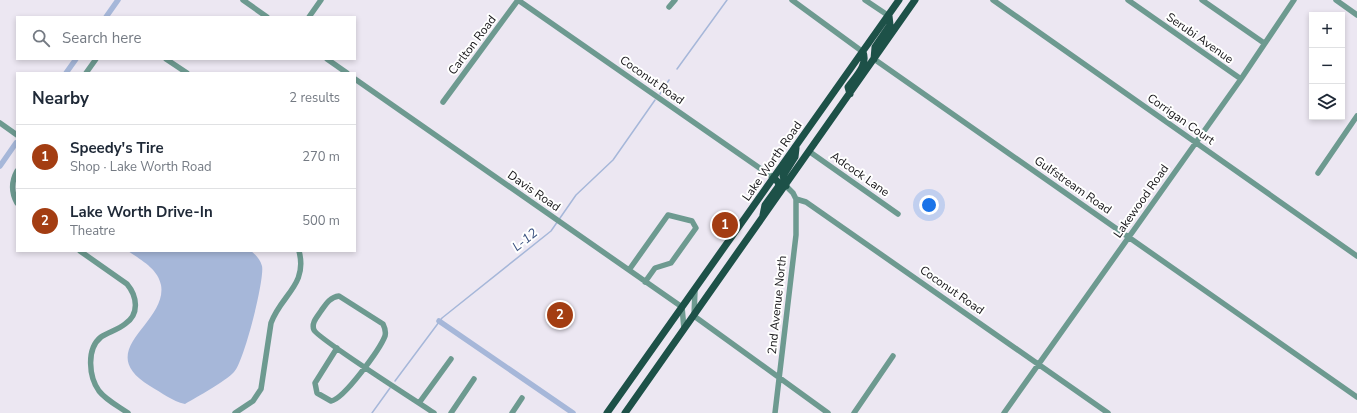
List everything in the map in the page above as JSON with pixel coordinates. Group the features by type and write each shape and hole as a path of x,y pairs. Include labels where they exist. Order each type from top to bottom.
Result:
{"main road":[{"name":"Lake Worth Road","path":"607,413 900,0"},
{"path":"625,413 810,152 915,0"},
{"path":"874,59 875,47 890,25 889,16"},
{"path":"850,94 848,87 864,64 865,58 863,52"},
{"path":"786,186 783,176 795,157 796,146"},
{"path":"761,221 765,206 778,187 778,181 774,178"}],"street":[{"path":"243,0 266,16"},
{"path":"310,16 321,0"},
{"name":"Carlton Road","path":"443,102 518,0"},
{"name":"Coconut Road","path":"518,0 774,178"},
{"path":"669,8 675,0"},
{"path":"792,0 863,52"},
{"path":"866,0 889,16"},
{"name":"Corrigan Court","path":"993,0 1357,256"},
{"name":"Serubi Avenue","path":"1128,0 1241,80"},
{"path":"1202,0 1264,43"},
{"name":"Lakewood Road","path":"1004,413 1241,80 1264,43 1294,0"},
{"path":"1336,0 1357,15"},
{"name":"Gulfstream Road","path":"874,59 1357,397"},
{"path":"87,72 95,60"},
{"path":"168,60 186,72"},
{"path":"328,60 346,72"},
{"name":"Davis Road","path":"356,80 682,307"},
{"path":"1318,173 1357,116"},
{"path":"0,123 16,134"},
{"name":"Adcock Lane","path":"810,152 898,214"},
{"path":"16,174 12,188 13,196 16,201"},
{"name":"Coconut Road","path":"786,186 793,193 796,199 805,202 1108,413"},
{"name":"2nd Avenue North","path":"775,413 796,235 796,199"},
{"path":"629,270 668,215 674,215 692,222 696,228 672,263 655,268 646,282"},
{"path":"81,252 127,284 133,291 135,309 132,318 126,324 101,337 92,350 91,357 95,384 105,398 128,413"},
{"path":"235,413 253,401 261,389 270,323 275,313 298,281 301,271 300,252"},
{"path":"695,290 694,316 828,413"},
{"path":"337,348 314,383 315,390 320,396 331,401 338,398 365,366 384,338 386,331 383,324 343,296 335,296 329,300 314,322 316,333 337,348 365,366 434,413"},
{"path":"682,307 684,329"},
{"path":"854,413 893,356"},
{"path":"419,403 451,358"},
{"path":"451,413 474,380"},
{"path":"512,413 522,398"}],"water":[{"path":"130,252 252,252 258,257 262,266 260,286 253,320 238,365 234,372 225,380 185,404 171,399 150,386 134,373 128,361 129,349 154,312 160,299 161,285 159,279 153,270"}],"waterway":[{"path":"107,16 118,0"},
{"name":"L-12","path":"677,69 727,0"},
{"path":"67,72 75,60"},
{"name":"L-12","path":"660,94 669,80"},
{"name":"L-12","path":"395,381 442,318 551,231 576,195 613,160 655,100"},
{"path":"0,166 16,143"},
{"path":"439,321 573,413"},
{"name":"L-12","path":"372,413 390,388"}],"place":[{"name":"Speedy's Tire","path":"725,225"},
{"name":"Lake Worth Drive-In","path":"560,315"}]}
